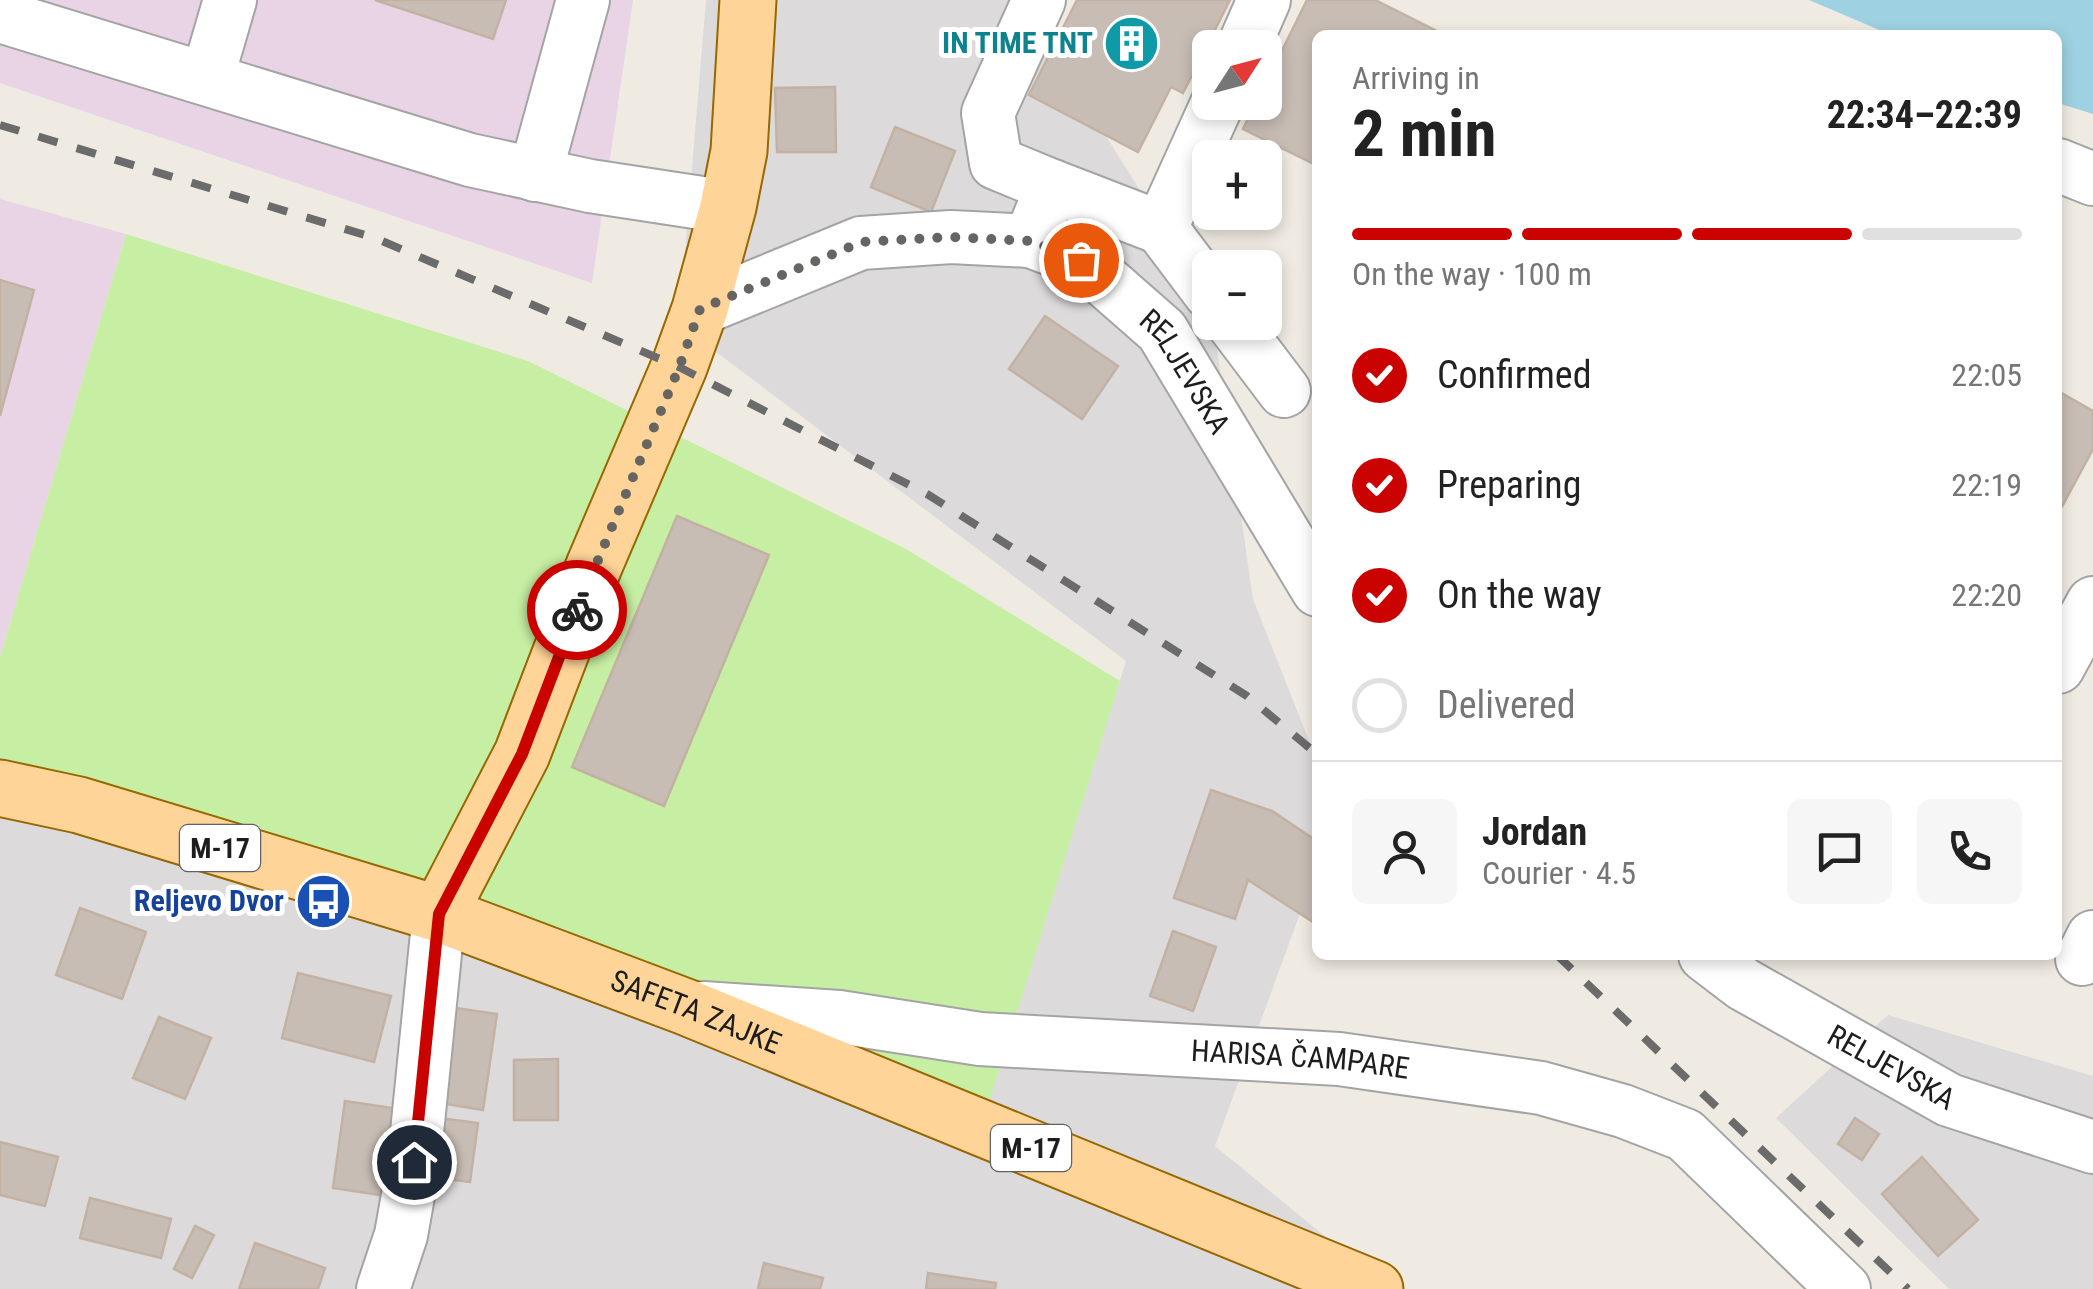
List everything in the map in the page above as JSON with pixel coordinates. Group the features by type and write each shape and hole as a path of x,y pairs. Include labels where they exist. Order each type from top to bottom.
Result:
{"main road":[{"path":"439,914 522,754 700,309 739,151 748,0"},
{"name":"SAFETA ZAJKE","path":"0,788 79,805 439,914 686,1007 1375,1289"}],"street":[{"path":"207,80 230,0"},
{"path":"535,175 583,0"},
{"path":"1039,0 988,113 996,163 1161,228 1192,269"},
{"path":"1251,30 1264,0"},
{"path":"0,16 470,160 535,175 728,207"},
{"path":"1161,228 1210,120"},
{"path":"2062,167 2093,179"},
{"path":"1030,241 1052,186"},
{"name":"RELJEVSKA","path":"700,309 862,242 951,237 1030,241 1081,260 1162,331 1312,580"},
{"path":"1246,340 1284,391"},
{"path":"2062,659 2093,603"},
{"path":"383,1289 401,1234 414,1162 439,914"},
{"name":"RELJEVSKA","path":"1712,960 1744,984 1949,1100 2093,1147"},
{"name":"HARISA ČAMPARE","path":"686,1007 839,1017 980,1039 1339,1059 1540,1088 1623,1111 1684,1135 1844,1289"}],"shaded area":[{"path":"0,0 633,0 592,283 0,83"},
{"path":"706,0 1020,0 1192,272 1192,340 1216,340 1253,599 1312,748 1312,881 1215,1146 1389,1289 0,1289 0,804 439,914 981,1127 1126,661 679,324"},
{"path":"0,199 126,234 0,657"},
{"path":"1888,1015 2093,1076 2093,1289 1949,1289 1776,1118"}],"green space":[{"path":"126,234 528,361 906,549 1120,681 981,1128 0,790 0,657"}],"water":[{"path":"1809,0 2093,0 2093,114 2062,104 2062,30 1879,30"}],"building":[{"path":"375,0 506,0 493,39"},
{"name":"IN TIME TNT","path":"1077,0 1230,0 1215,30 1192,30 1192,75 1183,93 1171,87 1138,152 1029,95"},
{"path":"1307,0 1375,0 1435,30 1312,30 1312,163 1282,148 1282,140 1265,140 1243,129 1247,120 1282,120 1282,51"},
{"path":"835,87 836,152 777,152 775,88"},
{"path":"895,127 955,151 931,212 871,187"},
{"path":"0,280 34,290 0,416"},
{"path":"1045,316 1118,366 1082,419 1009,369"},
{"path":"2062,393 2093,411 2093,449 2062,507"},
{"path":"677,516 769,555 664,806 572,767"},
{"path":"1211,790 1272,811 1312,838 1312,921 1248,880 1235,919 1174,898"},
{"path":"80,908 146,932 122,999 56,975"},
{"path":"1173,931 1216,947 1193,1011 1150,996"},
{"path":"298,973 391,996 374,1062 282,1038"},
{"path":"442,1006 497,1014 483,1110 428,1101"},
{"path":"159,1017 211,1038 185,1099 133,1078"},
{"path":"558,1059 558,1120 514,1120 514,1060"},
{"path":"345,1101 399,1109 387,1196 333,1188"},
{"path":"432,1117 478,1123 470,1182 425,1176"},
{"path":"1855,1118 1879,1134 1862,1160 1838,1144"},
{"path":"0,1142 58,1157 45,1206 0,1195"},
{"path":"1922,1157 1978,1220 1938,1256 1882,1194"},
{"path":"90,1198 171,1219 161,1258 80,1238"},
{"path":"195,1226 214,1235 192,1278 174,1269"},
{"path":"255,1243 325,1268 318,1289 239,1289"},
{"path":"764,1263 823,1278 820,1289 758,1289"},
{"path":"928,1273 996,1283 995,1289 926,1289"}],"railway":[{"path":"0,125 375,238 679,367 927,494 1247,696 1312,750"},
{"path":"1562,960 1908,1289"}],"way so far":[{"path":"577,610 700,309 862,242 951,237 1030,241 1081,260"}],"place":[{"name":"IN TIME TNT","path":"1132,43"},
{"name":"Reljevo Dvor","path":"323,901"}],"route":[{"path":"414,1162 439,914 522,754 577,610"}]}
